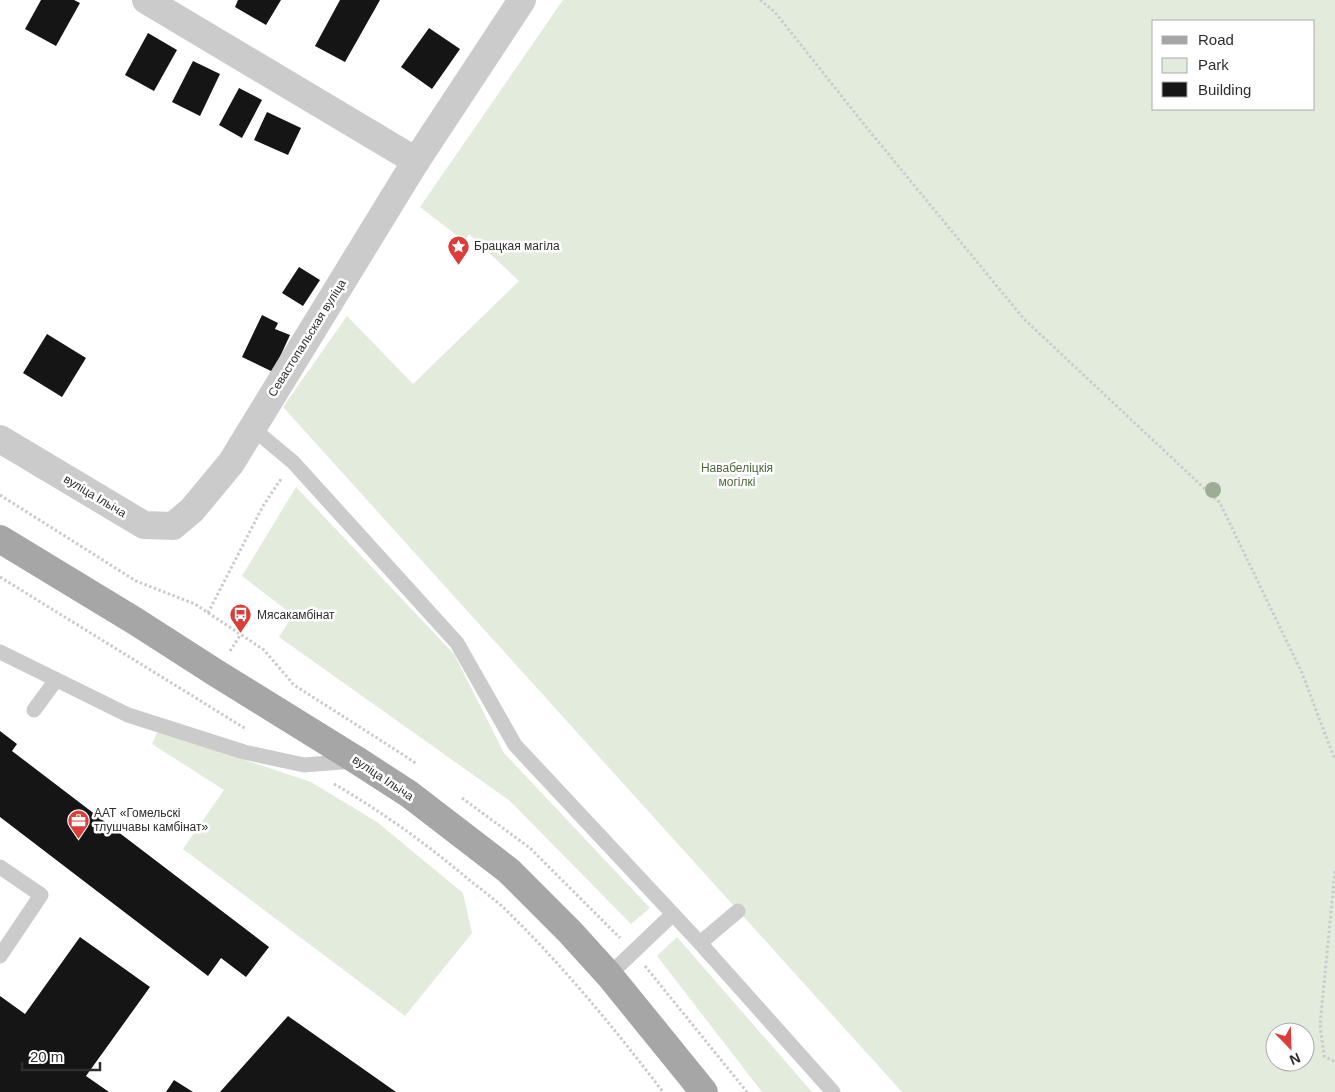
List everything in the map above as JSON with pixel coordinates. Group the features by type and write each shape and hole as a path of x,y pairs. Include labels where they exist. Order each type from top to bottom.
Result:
{"main road":[{"name":"вуліца Ільіча","path":"0,539 358,760 409,794 509,871 570,932 609,975 697,1089"}],"street":[{"path":"146,0 416,161"},
{"name":"Севастопальская вуліца","path":"192,510 231,463 416,161 522,0"},
{"name":"вуліца Ільіча","path":"0,439 144,525 173,526 192,510"}],"lane":[{"path":"252,428 293,462 458,643 516,745 700,943 833,1092"},
{"path":"0,652 128,715 244,752 304,765 358,760"},
{"path":"34,710 56,680"},
{"path":"0,868 41,895 0,956"},
{"path":"700,943 738,910"},
{"path":"609,975 673,914"}],"path":[{"path":"760,0 774,11 867,128 1024,319 1220,503 1302,673 1335,760"},
{"path":"208,612 263,506 293,462"},
{"path":"0,495 136,581 195,604 264,650"},
{"path":"0,577 246,730"},
{"path":"304,765 377,810 437,853 506,911 570,977 663,1092"},
{"path":"1335,870 1320,1025 1324,1056 1335,1062"}],"green space":[{"name":"Навабеліцкія могілкі","path":"563,0 1335,0 1335,1092 902,1092 283,407 347,316 413,384 519,281 469,234 464,241 420,207"},
{"path":"296,487 454,654 504,753 650,908 631,924 510,801 279,637 293,615 242,576"},
{"path":"158,731 311,782 377,822 463,893 472,933 405,1016 183,849 224,790 152,744"},
{"path":"677,937 812,1092 762,1092 657,956"}],"building":[{"path":"41,0 74,0 80,3 56,46 25,29"},
{"path":"238,0 281,0 266,25 235,7"},
{"path":"340,0 380,0 345,62 315,46"},
{"path":"429,28 460,49 432,89 401,67"},
{"path":"148,33 177,50 154,91 125,75"},
{"path":"193,61 220,74 200,116 172,102"},
{"path":"239,88 262,100 242,138 219,125"},
{"path":"267,112 301,128 288,155 254,140"},
{"path":"299,267 320,280 303,306 282,293"},
{"path":"262,315 278,323 275,329 290,335 273,372 242,357"},
{"path":"47,334 86,358 62,397 23,373"},
{"path":"0,731 17,744 12,751 269,947 246,977 221,958 208,976 0,817"},
{"path":"80,937 150,987 86,1076 109,1092 0,1092 0,996 25,1014"},
{"path":"288,1016 396,1092 220,1092"},
{"path":"174,1080 193,1092 166,1092"}],"place":[{"name":"Брацкая магіла","path":"458,265"},
{"name":"Мясакамбінат","path":"241,634"},
{"name":"ААТ «Гомельскі тлушчавы камбінат»","path":"78,839"}]}
